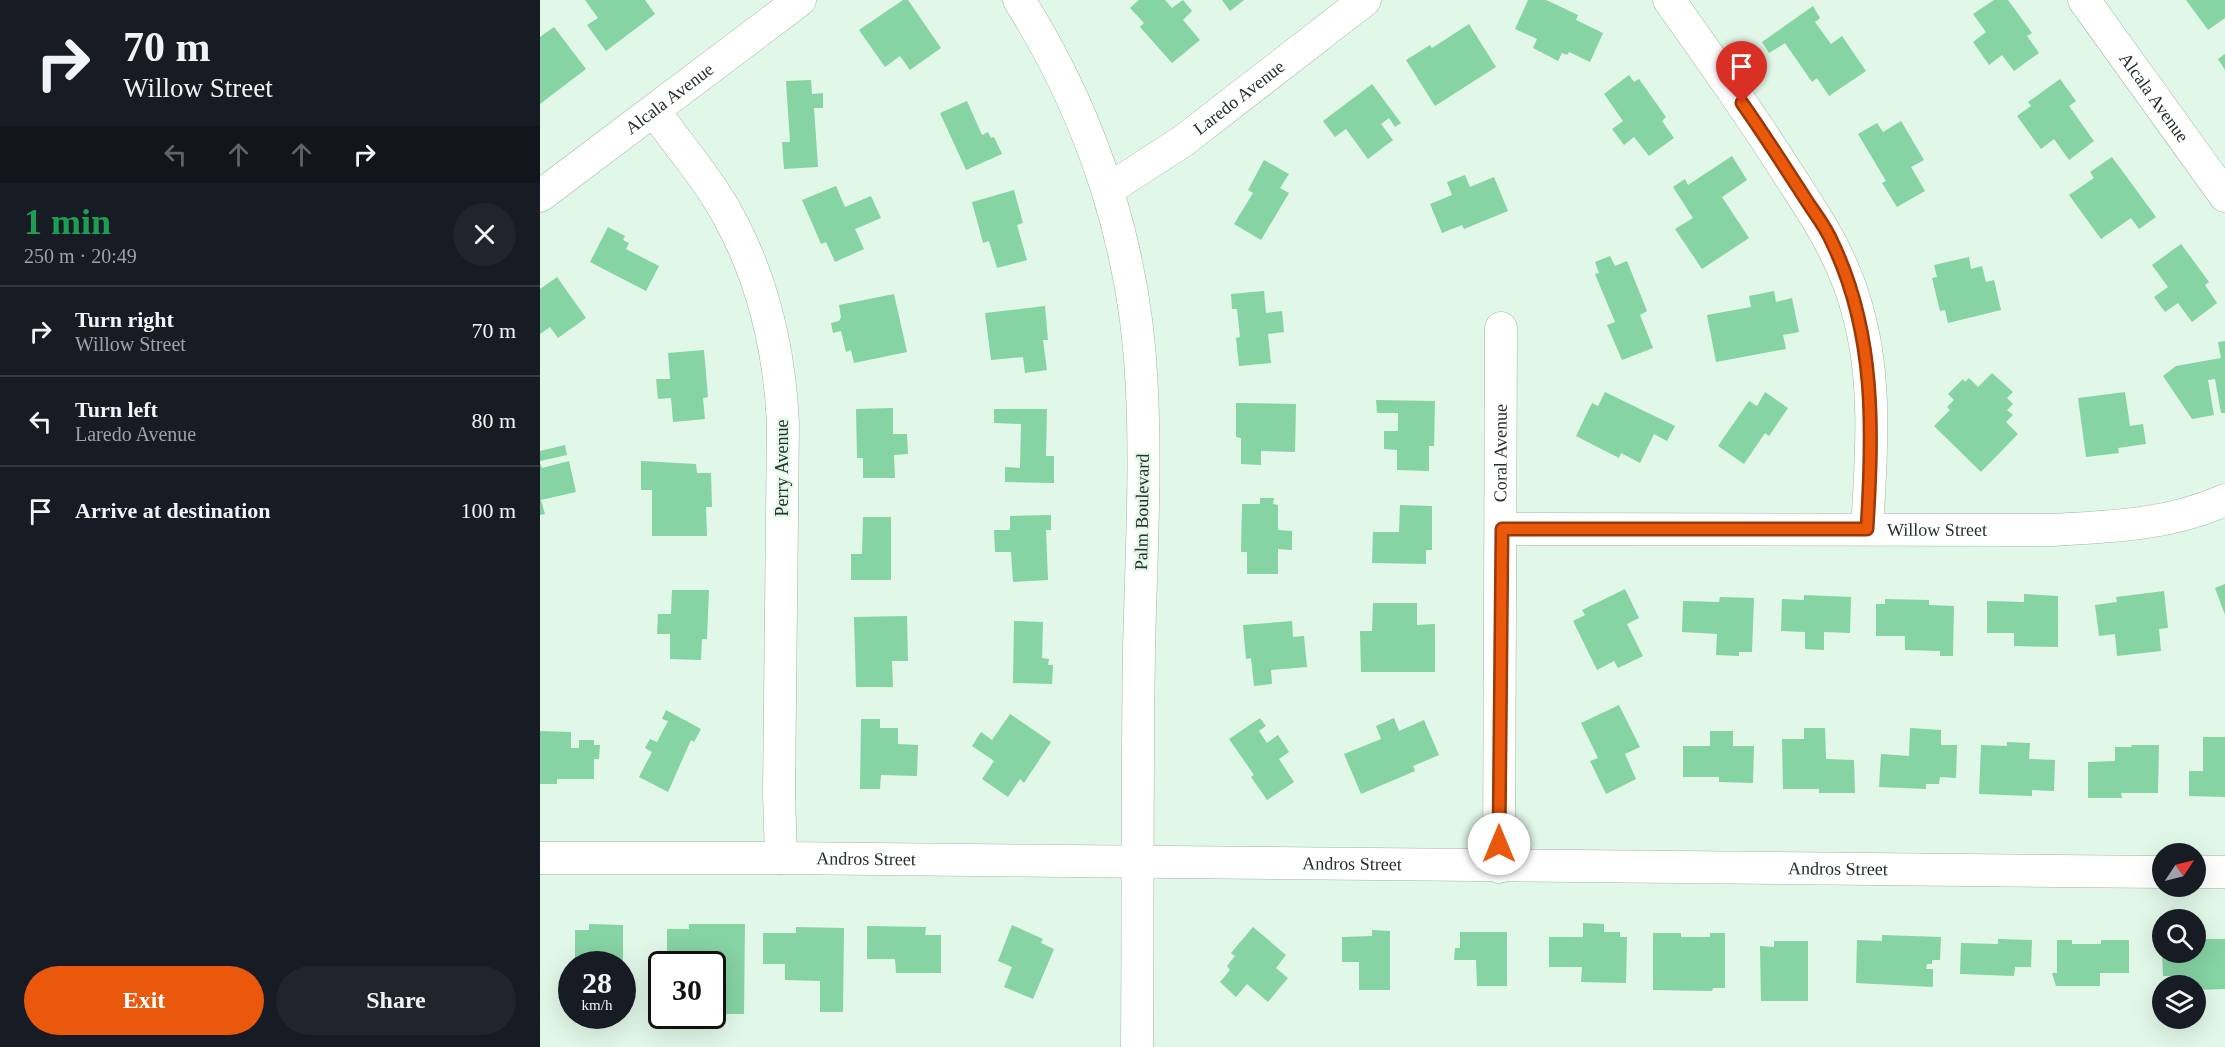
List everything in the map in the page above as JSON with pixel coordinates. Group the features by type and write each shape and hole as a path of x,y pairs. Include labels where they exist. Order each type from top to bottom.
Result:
{"street":[{"name":"Alcala Avenue","path":"540,196 800,0"},
{"name":"Palm Boulevard","path":"1019,0 1077,108 1109,189 1131,281 1142,390 1137,1047"},
{"name":"Laredo Avenue","path":"1109,189 1183,141 1365,0"},
{"path":"1669,0 1754,121 1831,239 1849,281 1861,321 1869,372 1867,529"},
{"name":"Alcala Avenue","path":"2084,0 2225,196"},
{"name":"Perry Avenue","path":"654,111 714,193 755,275 771,324 781,384 783,423 778,794 781,858"},
{"name":"Coral Avenue","path":"1499,867 1501,328"},
{"name":"Willow Street","path":"1502,529 2050,530 2126,526 2174,518 2225,500"},
{"name":"Andros Street","path":"540,858 1137,861 1499,867 2152,872"},
{"path":"2206,872 2225,872"}],"building":[{"path":"585,0 645,0 655,14 606,51 587,25 598,18"},
{"path":"903,0 908,0 941,48 910,70 900,56 885,67 859,30"},
{"path":"1139,0 1165,0 1172,8 1183,0 1192,11 1183,20 1200,40 1172,63 1140,27 1144,23 1130,8"},
{"path":"1222,0 1244,0 1230,11"},
{"path":"1528,0 1546,0 1578,15 1576,20 1603,33 1590,62 1569,52 1567,55 1562,53 1558,61 1533,48 1537,39 1515,29"},
{"path":"1994,0 2008,0 2032,33 2027,36 2039,53 2014,71 2002,55 1989,65 1973,42 1986,32 1973,14"},
{"path":"2186,0 2225,0 2225,18 2208,30"},
{"path":"1813,6 1820,18 1815,22 1831,44 1842,36 1866,71 1829,96 1817,78 1812,82 1785,43 1769,53 1762,42"},
{"path":"1469,24 1496,67 1435,106 1406,60 1430,45 1432,48"},
{"path":"554,27 586,69 540,104 540,37"},
{"path":"2225,54 2225,70 2218,59"},
{"path":"1629,75 1634,82 1639,79 1666,117 1662,121 1674,138 1649,156 1634,137 1624,145 1612,129 1623,121 1604,94"},
{"path":"2060,79 2076,101 2069,106 2094,141 2069,160 2054,139 2041,149 2017,116 2031,106 2028,102"},
{"path":"811,80 812,94 823,93 823,108 814,108 818,167 784,169 782,142 790,142 786,81"},
{"path":"1372,84 1401,123 1395,127 1389,118 1381,124 1393,140 1368,159 1346,129 1335,137 1323,121"},
{"path":"967,101 982,135 988,132 991,138 994,137 1002,154 966,170 940,113"},
{"path":"1901,121 1924,160 1911,167 1925,191 1897,207 1882,183 1886,181 1858,134 1877,123 1883,132"},
{"path":"1732,156 1747,180 1722,197 1749,238 1702,269 1675,229 1693,218 1673,187 1685,179 1688,185"},
{"path":"2112,157 2156,217 2139,229 2131,218 2101,239 2069,195 2094,178 2090,172"},
{"path":"1264,160 1289,174 1280,188 1289,193 1261,240 1234,224 1253,193 1248,190"},
{"path":"1465,175 1470,187 1494,177 1508,211 1464,229 1462,225 1442,233 1430,204 1452,195 1447,182"},
{"path":"836,186 845,207 871,196 881,218 855,229 864,249 835,262 826,242 821,244 802,200"},
{"path":"1014,190 1023,223 1017,225 1027,260 997,268 989,241 983,243 972,202"},
{"path":"608,227 625,236 623,240 629,243 626,249 659,266 646,291 590,262"},
{"path":"2181,244 2209,282 2205,285 2217,303 2192,322 2178,303 2165,312 2154,297 2168,287 2152,265"},
{"path":"1610,256 1615,266 1627,261 1647,311 1640,315 1653,348 1622,360 1607,325 1615,322 1595,274 1599,273 1595,262"},
{"path":"1969,257 1971,269 1982,266 1986,282 1994,280 2001,310 1948,323 1945,310 1940,311 1932,278 1937,277 1934,265"},
{"path":"557,277 586,318 558,338 550,327 540,334 540,289"},
{"path":"1264,291 1266,313 1282,311 1284,332 1268,334 1271,363 1239,366 1236,338 1240,337 1237,309 1232,309 1231,294"},
{"path":"1774,291 1776,302 1792,298 1799,332 1783,335 1786,349 1716,362 1707,315 1751,307 1749,296"},
{"path":"894,294 907,352 854,363 851,350 846,352 841,331 833,333 831,323 839,321 841,317 839,305"},
{"path":"1045,306 1048,340 1043,340 1047,370 1025,373 1023,357 991,360 985,313"},
{"path":"2225,341 2225,413 2221,413 2215,379 2208,380 2214,415 2192,419 2163,376 2176,366 2221,358 2218,342"},
{"path":"704,350 708,397 703,398 705,419 673,422 671,398 658,399 656,379 670,379 668,353"},
{"path":"1992,373 2013,392 2007,398 2013,404 2007,410 2013,415 2006,422 2018,434 1981,472 1934,426 1950,410 1947,407 1954,400 1948,394 1963,379 1965,382 1969,378 1978,387"},
{"path":"1605,392 1675,426 1667,441 1654,434 1640,463 1621,453 1619,458 1576,436 1592,403 1598,406"},
{"path":"1765,392 1788,408 1769,436 1765,433 1744,464 1718,446 1749,401 1757,406"},
{"path":"2125,392 2130,426 2143,424 2146,444 2118,448 2119,453 2086,457 2078,398"},
{"path":"1376,400 1435,401 1434,446 1429,446 1429,471 1397,470 1397,450 1384,449 1384,431 1398,431 1398,413 1377,413"},
{"path":"1236,403 1296,404 1295,452 1261,451 1261,465 1241,464 1241,438 1236,437"},
{"path":"893,408 893,434 907,434 908,454 894,455 895,478 863,478 863,458 857,458 856,409"},
{"path":"994,409 1047,409 1046,456 1054,456 1054,483 1005,482 1005,467 1020,468 1021,424 994,423"},
{"path":"565,445 567,455 540,461 540,451"},
{"path":"569,461 576,492 541,500 545,514 540,515 540,463 542,468"},
{"path":"641,461 696,464 697,473 711,473 712,507 706,507 707,536 652,536 652,490 641,490"},
{"path":"1260,498 1274,498 1273,504 1278,505 1278,530 1292,531 1292,550 1278,549 1278,574 1247,574 1247,552 1241,552 1242,504 1260,504"},
{"path":"1400,505 1432,506 1432,550 1426,550 1426,564 1372,563 1373,532 1399,532"},
{"path":"1051,515 1051,530 1046,530 1048,580 1013,582 1011,552 995,552 994,530 1010,530 1010,516"},
{"path":"863,517 891,517 891,580 851,580 851,554 862,554"},
{"path":"2225,584 2225,615 2215,588"},
{"path":"1625,589 1639,618 1627,624 1643,656 1618,668 1614,661 1597,670 1573,621 1585,615 1582,610"},
{"path":"672,590 709,590 707,639 702,639 701,660 670,659 670,634 657,634 658,614 671,614"},
{"path":"2164,591 2168,628 2159,629 2161,651 2117,656 2115,634 2099,636 2095,605 2117,602 2116,597"},
{"path":"2024,594 2058,596 2058,647 2014,646 2014,633 1987,633 1987,601 2024,602"},
{"path":"1804,595 1851,597 1850,633 1824,632 1824,650 1805,649 1805,632 1781,631 1782,599 1804,600"},
{"path":"1720,597 1754,598 1752,652 1739,652 1739,656 1716,655 1717,634 1682,632 1683,601 1719,602"},
{"path":"1885,599 1929,600 1929,605 1954,606 1953,656 1940,656 1940,651 1905,650 1905,636 1876,636 1876,604 1885,604"},
{"path":"1373,603 1417,603 1417,625 1435,624 1435,672 1361,672 1360,631 1372,631"},
{"path":"907,616 908,661 892,661 893,687 856,687 854,617"},
{"path":"1014,621 1043,622 1042,658 1049,659 1048,665 1053,665 1052,684 1013,683"},
{"path":"1292,621 1293,637 1304,636 1307,667 1271,670 1272,684 1254,686 1251,658 1246,659 1243,625"},
{"path":"1619,705 1640,747 1625,754 1636,779 1606,794 1590,761 1598,758 1581,723"},
{"path":"666,710 701,729 694,742 691,740 668,792 639,777 652,752 645,748 650,739 657,742 668,721 662,719"},
{"path":"1010,714 1051,742 1024,783 1020,779 1008,797 982,779 994,761 972,746 981,732 992,740"},
{"path":"1260,718 1266,726 1259,731 1267,743 1278,735 1289,752 1279,759 1294,782 1267,800 1251,777 1254,775 1229,739"},
{"path":"1394,718 1399,731 1424,720 1439,755 1413,766 1415,771 1361,794 1344,754 1381,739 1376,726"},
{"path":"861,719 880,719 880,728 898,728 898,744 918,745 917,776 881,775 880,789 860,789"},
{"path":"1804,728 1825,728 1826,759 1854,760 1855,793 1819,793 1819,789 1783,789 1782,739 1804,739"},
{"path":"1910,728 1941,730 1941,745 1957,745 1956,778 1940,777 1939,784 1926,784 1926,789 1879,787 1881,754 1909,756"},
{"path":"540,731 571,732 571,748 579,748 579,740 594,740 594,745 600,745 599,759 594,759 594,779 557,779 557,784 540,784"},
{"path":"1710,731 1733,731 1733,746 1754,746 1753,783 1719,782 1719,777 1683,777 1683,746 1710,746"},
{"path":"2203,737 2225,737 2225,797 2189,796 2189,771 2203,771"},
{"path":"2007,742 2030,743 2029,759 2055,760 2054,791 2032,790 2032,796 1979,794 1981,745 2007,746"},
{"path":"2131,745 2159,745 2158,793 2121,793 2122,798 2088,798 2088,762 2115,761 2115,747 2132,747"},
{"path":"1583,923 1604,924 1604,932 1620,932 1620,937 1627,937 1626,983 1581,982 1582,967 1549,967 1549,937 1583,937"},
{"path":"589,924 623,925 623,951 575,951 575,930 589,930"},
{"path":"689,924 745,924 744,1014 726,1014 726,951 667,951 667,929 689,929"},
{"path":"1012,925 1043,939 1041,943 1054,949 1033,999 1004,987 1012,967 998,961"},
{"path":"867,926 926,927 925,935 941,935 941,973 896,973 895,959 867,959"},
{"path":"796,927 844,928 843,1012 820,1012 820,981 785,980 785,964 763,964 763,933 796,933"},
{"path":"1253,927 1286,955 1276,968 1288,978 1268,1002 1247,984 1236,997 1220,982 1230,970 1227,966 1235,956 1231,953"},
{"path":"1372,930 1390,931 1390,990 1359,990 1359,962 1342,962 1342,937 1372,936"},
{"path":"1460,932 1507,932 1507,986 1477,986 1476,960 1454,960 1455,948 1460,948"},
{"path":"1653,933 1681,933 1681,937 1710,937 1710,933 1725,933 1725,988 1713,988 1712,991 1653,990"},
{"path":"1882,935 1941,937 1940,960 1932,960 1932,964 1927,964 1926,969 1933,969 1933,987 1856,983 1857,940 1882,941"},
{"path":"1998,939 2032,940 2031,967 2015,967 2014,976 1960,974 1961,943 1998,944"},
{"path":"2206,939 2225,939 2225,989 2206,990 2206,975 2163,975 2162,963 2206,963"},
{"path":"2057,940 2072,940 2072,944 2101,944 2101,940 2129,940 2129,973 2100,973 2100,986 2056,986 2052,973 2057,973"},
{"path":"1774,941 1808,941 1808,1001 1761,1001 1760,946 1774,947"}],"route":[{"path":"1499,844 1502,529 1867,529 1869,372 1861,321 1849,281 1831,239 1742,103"}]}
